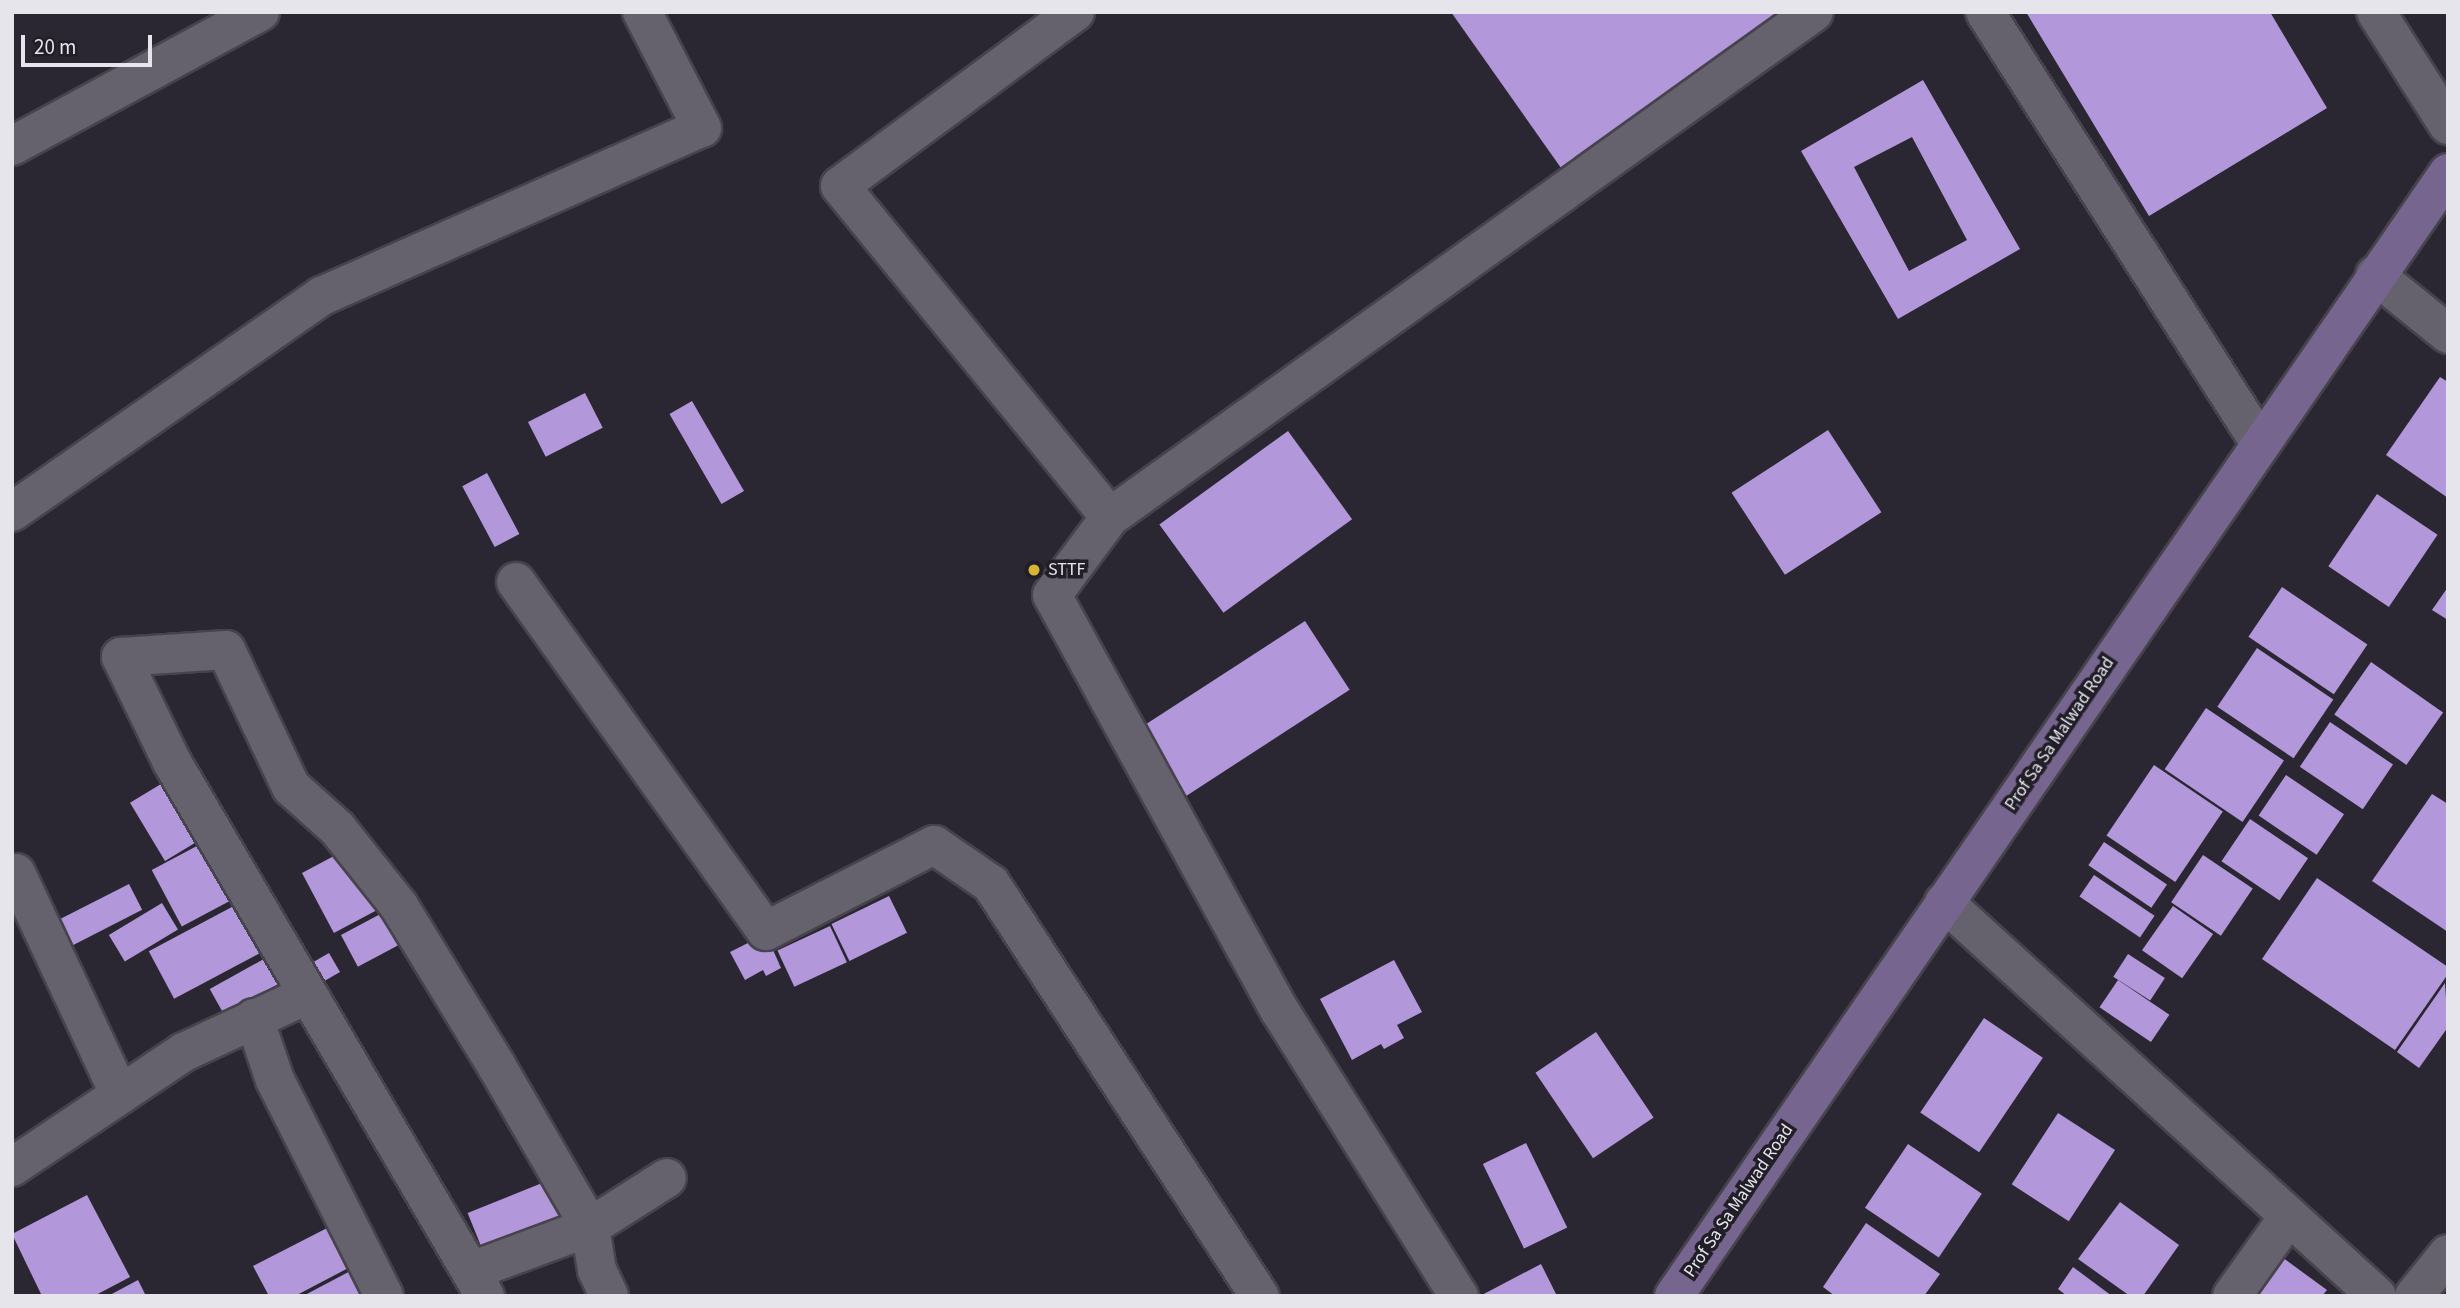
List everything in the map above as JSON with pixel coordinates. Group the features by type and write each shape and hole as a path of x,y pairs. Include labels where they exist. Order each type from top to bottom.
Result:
{"street":[{"path":"12,146 260,12"},
{"path":"12,512 322,296 702,128 642,12"},
{"path":"1075,12 840,186 1110,517"},
{"path":"1459,1296 1280,1011 1052,596 1110,517 1814,12"},
{"path":"1985,12 2260,443"},
{"path":"2376,12 2448,125"},
{"name":"Prof Sa Sa Malwad Road","path":"1674,1296 2375,275 2448,173"},
{"path":"2375,275 2448,334"},
{"path":"516,582 766,931 934,845 991,884 1260,1296"},
{"path":"609,1296 597,1270 590,1227 399,906 337,828 292,787 226,650 121,657 172,762 478,1284 590,1227 667,1178"},
{"path":"16,873 120,1096"},
{"path":"1944,902 2377,1296"},
{"path":"12,1167 184,1052 307,995"},
{"path":"254,1018 275,1080 384,1296"},
{"path":"2232,1296 2289,1216"},
{"path":"2414,1296 2448,1254"}],"building":[{"path":"1451,12 1819,12 1573,185"},
{"path":"2026,12 2270,12 2327,108 2149,216"},
{"path":"1923,80 2020,249 1898,319 1801,151","holes":["1912,137 1967,240 1909,271 1854,167"]},
{"path":"2440,377 2448,382 2448,498 2386,455"},
{"path":"585,393 603,428 546,457 528,422"},
{"path":"692,401 744,491 721,504 669,414"},
{"path":"1828,430 1881,512 1785,575 1732,493"},
{"path":"1288,431 1352,519 1223,613 1159,524"},
{"path":"487,473 519,534 495,547 462,486"},
{"path":"2377,494 2438,535 2389,607 2328,566"},
{"path":"2282,587 2367,645 2334,694 2248,637"},
{"path":"2448,587 2448,620 2432,610"},
{"path":"1305,621 1350,690 1164,810 1120,741"},
{"path":"2257,648 2333,699 2294,758 2217,707"},
{"path":"2371,662 2443,712 2406,765 2334,714"},
{"path":"2206,708 2284,761 2243,822 2165,769"},
{"path":"2330,722 2393,764 2363,809 2300,767"},
{"path":"2154,765 2223,811 2175,882 2106,835"},
{"path":"2286,775 2344,814 2317,855 2259,816"},
{"path":"166,781 201,839 165,861 130,803"},
{"path":"2432,794 2448,804 2448,932 2372,881"},
{"path":"2250,819 2308,858 2280,900 2221,861"},
{"path":"210,839 240,896 182,926 152,870"},
{"path":"2104,842 2167,884 2151,908 2088,865"},
{"path":"347,849 379,909 334,933 302,873"},
{"path":"2203,855 2253,889 2221,936 2171,902"},
{"path":"2094,875 2155,916 2140,937 2079,897"},
{"path":"2317,878 2448,967 2448,974 2395,1050 2262,959"},
{"path":"129,884 142,910 71,946 58,920"},
{"path":"889,896 907,933 849,961 831,924"},
{"path":"245,900 270,948 174,999 149,951"},
{"path":"162,903 178,930 125,962 109,935"},
{"path":"2173,906 2213,934 2182,978 2142,950"},
{"path":"386,911 403,943 358,967 341,935"},
{"path":"830,926 847,962 794,987 777,951"},
{"path":"766,934 781,968 766,976 763,970 745,980 730,952"},
{"path":"329,953 340,972 317,985 306,966"},
{"path":"2128,954 2165,978 2150,1001 2113,977"},
{"path":"271,955 285,980 224,1014 210,989"},
{"path":"1394,960 1422,1012 1397,1025 1404,1038 1384,1049 1381,1044 1352,1060 1320,999"},
{"path":"2118,980 2169,1015 2151,1042 2100,1007"},
{"path":"2445,983 2448,1027 2419,1068 2397,1052"},
{"path":"1984,1018 2043,1058 1979,1152 1920,1113"},
{"path":"1596,1032 1654,1117 1593,1158 1535,1073"},
{"path":"2058,1113 2115,1150 2069,1221 2012,1184"},
{"path":"1526,1143 1567,1227 1524,1249 1483,1164"},
{"path":"1908,1144 1982,1194 1939,1258 1865,1208"},
{"path":"552,1179 566,1214 482,1248 468,1213"},
{"path":"87,1195 130,1277 94,1296 42,1296 12,1234"},
{"path":"2120,1202 2179,1245 2143,1296 2130,1296 2078,1259"},
{"path":"1866,1223 1940,1274 1924,1296 1835,1296 1823,1287"},
{"path":"333,1225 354,1265 295,1296 269,1296 253,1266"},
{"path":"2279,1255 2327,1290 2322,1296 2249,1296"},
{"path":"1541,1264 1557,1296 1480,1296"},
{"path":"2073,1267 2112,1296 2067,1296 2058,1289"},
{"path":"356,1268 371,1296 303,1296"},
{"path":"138,1280 146,1296 108,1296"}],"place":[{"name":"STTF","path":"1034,570"}]}
